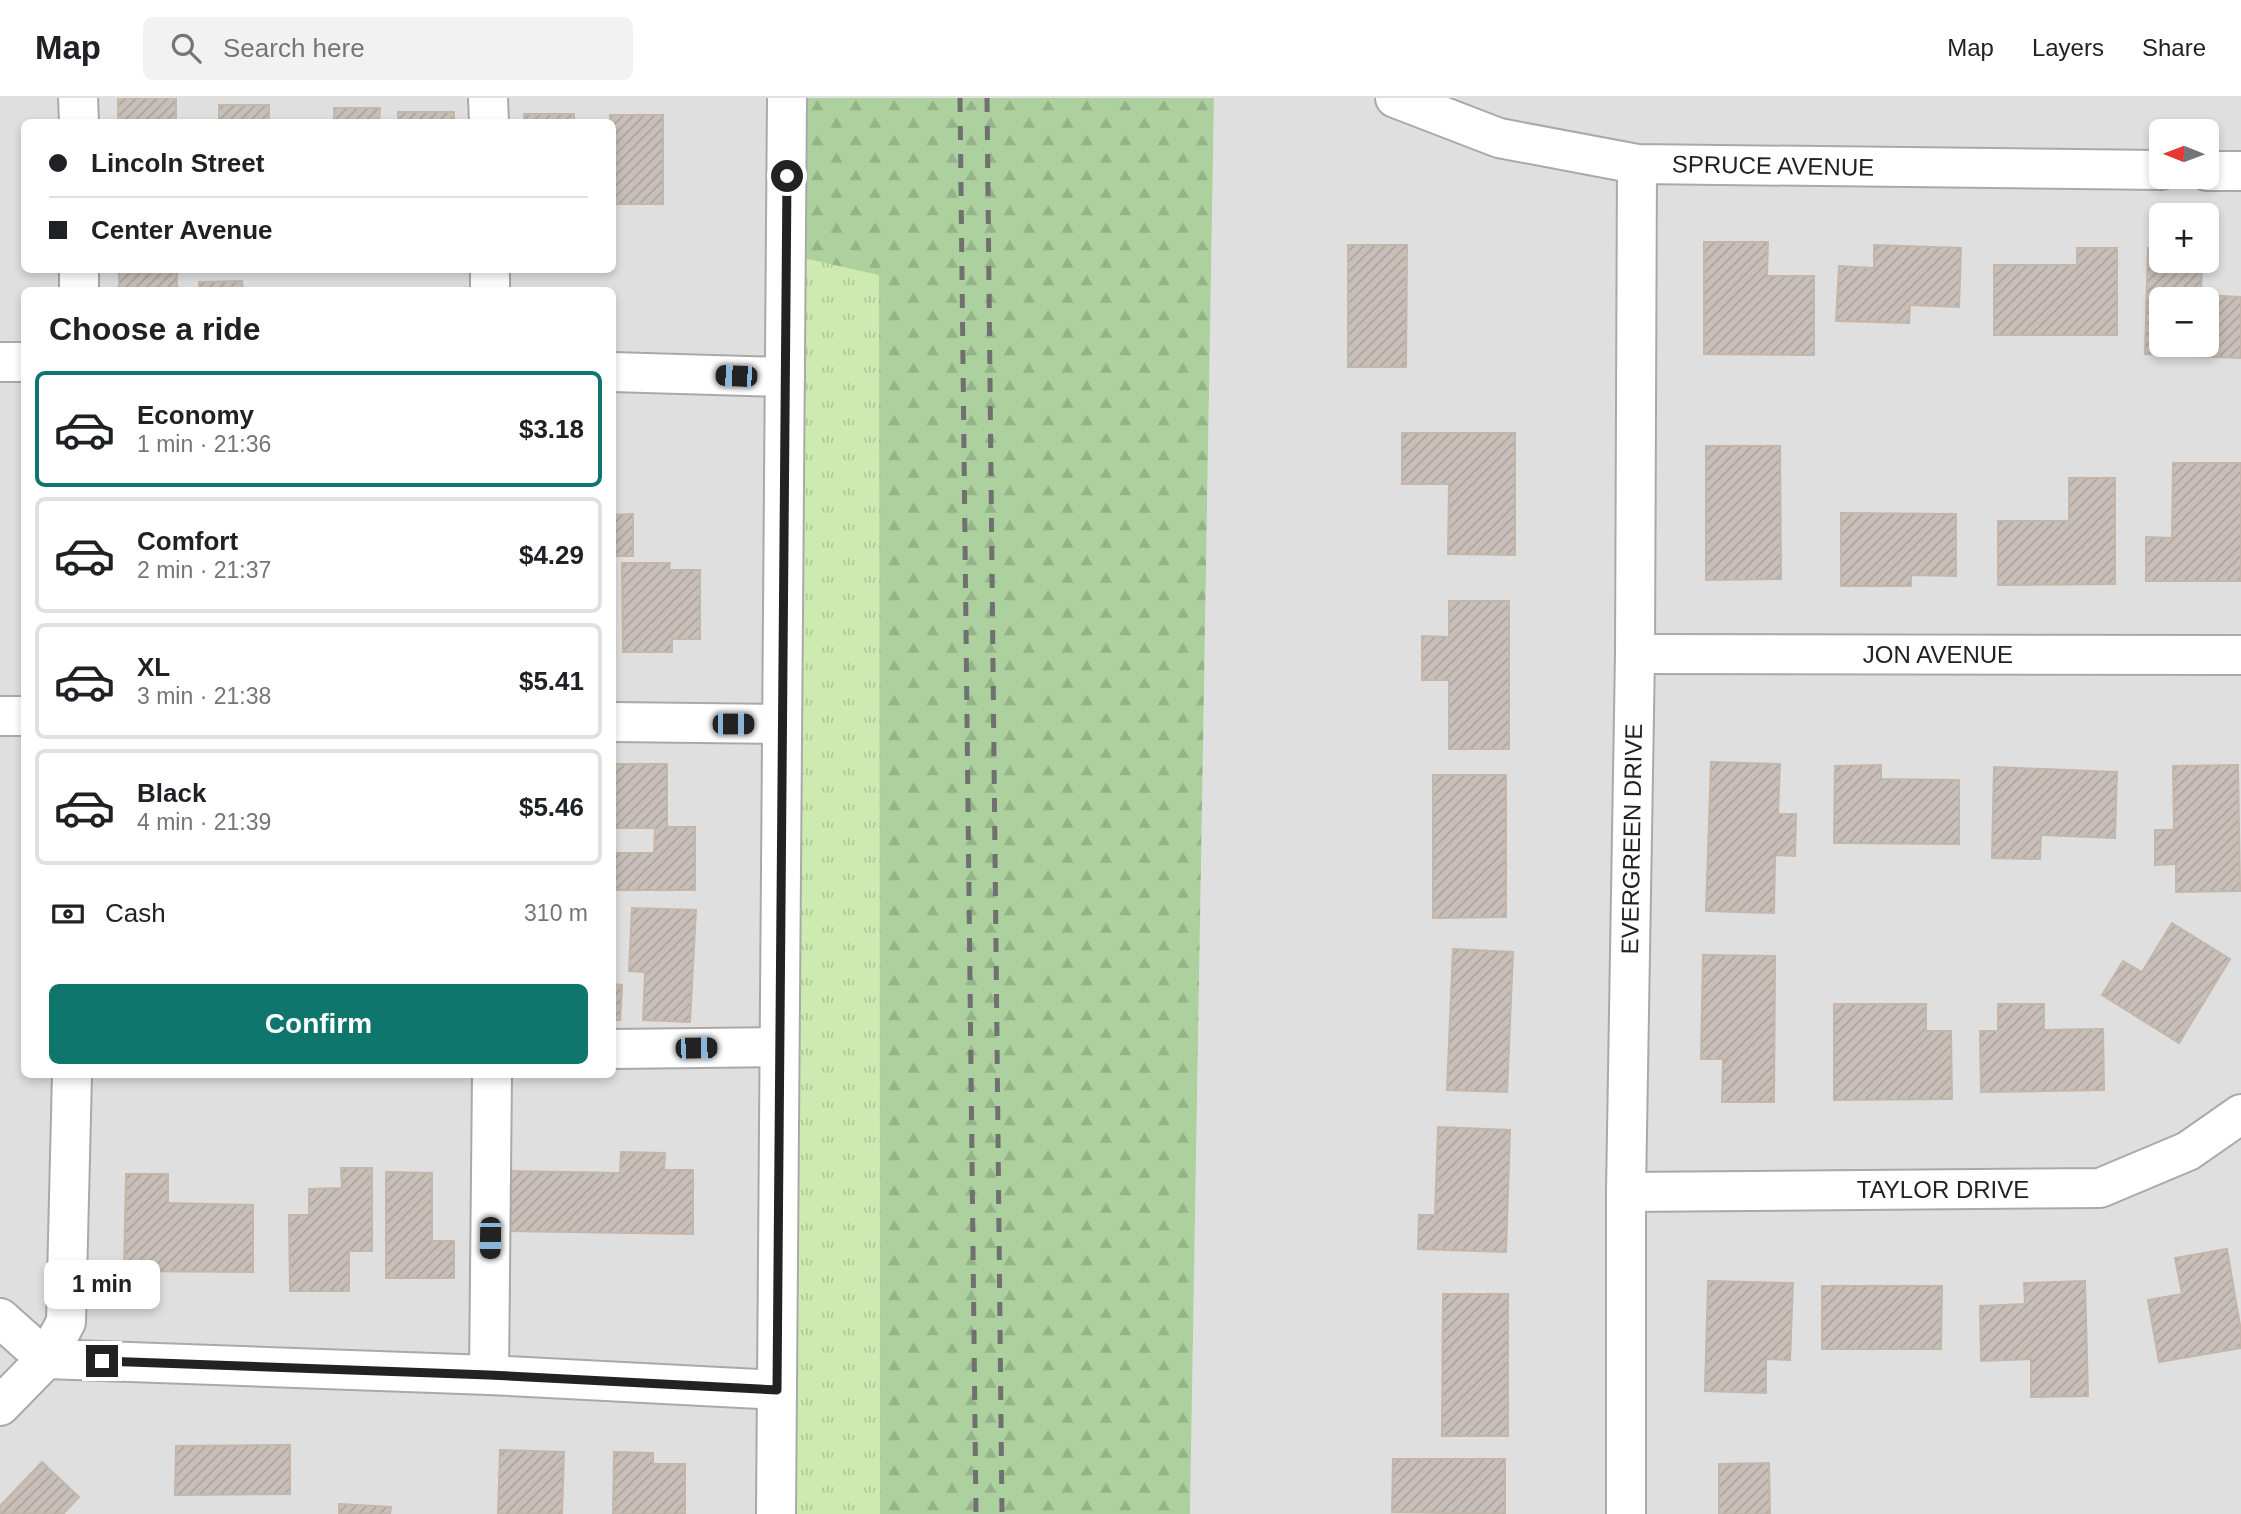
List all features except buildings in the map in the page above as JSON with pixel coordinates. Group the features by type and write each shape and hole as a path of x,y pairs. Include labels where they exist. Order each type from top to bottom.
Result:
{"street":[{"path":"78,98 79,119"},
{"path":"488,98 489,119"},
{"path":"776,1514 787,98"},
{"name":"SPRUCE AVENUE","path":"1395,98 1499,138 1637,164 2149,170"},
{"name":"EVERGREEN DRIVE","path":"1626,1514 1626,1192 1635,654 1637,164"},
{"path":"2219,171 2241,171"},
{"path":"0,362 21,362"},
{"path":"616,372 785,377"},
{"name":"JON AVENUE","path":"1635,654 2241,655"},
{"path":"0,716 21,716"},
{"path":"616,722 781,724"},
{"path":"616,1049 779,1047"},
{"path":"0,1406 46,1359 66,1322 72,1078"},
{"path":"489,1375 492,1078"},
{"name":"TAYLOR DRIVE","path":"1626,1192 2100,1188 2188,1151 2241,1114"},
{"path":"0,1318 46,1359 489,1375 777,1390"}],"shaded area":[{"path":"0,98 787,98 776,1514 0,1514"},
{"path":"1214,98 2241,98 2241,1514 1190,1514"}],"green space":[{"path":"787,98 1214,98 1190,1514 880,1514 879,275 786,254"},
{"path":"786,254 879,274 880,1514 776,1514"}],"railway":[{"path":"960,98 976,1514"},
{"path":"987,98 1002,1514"}],"route":[{"path":"102,1361 489,1375 777,1390 787,176"}]}
